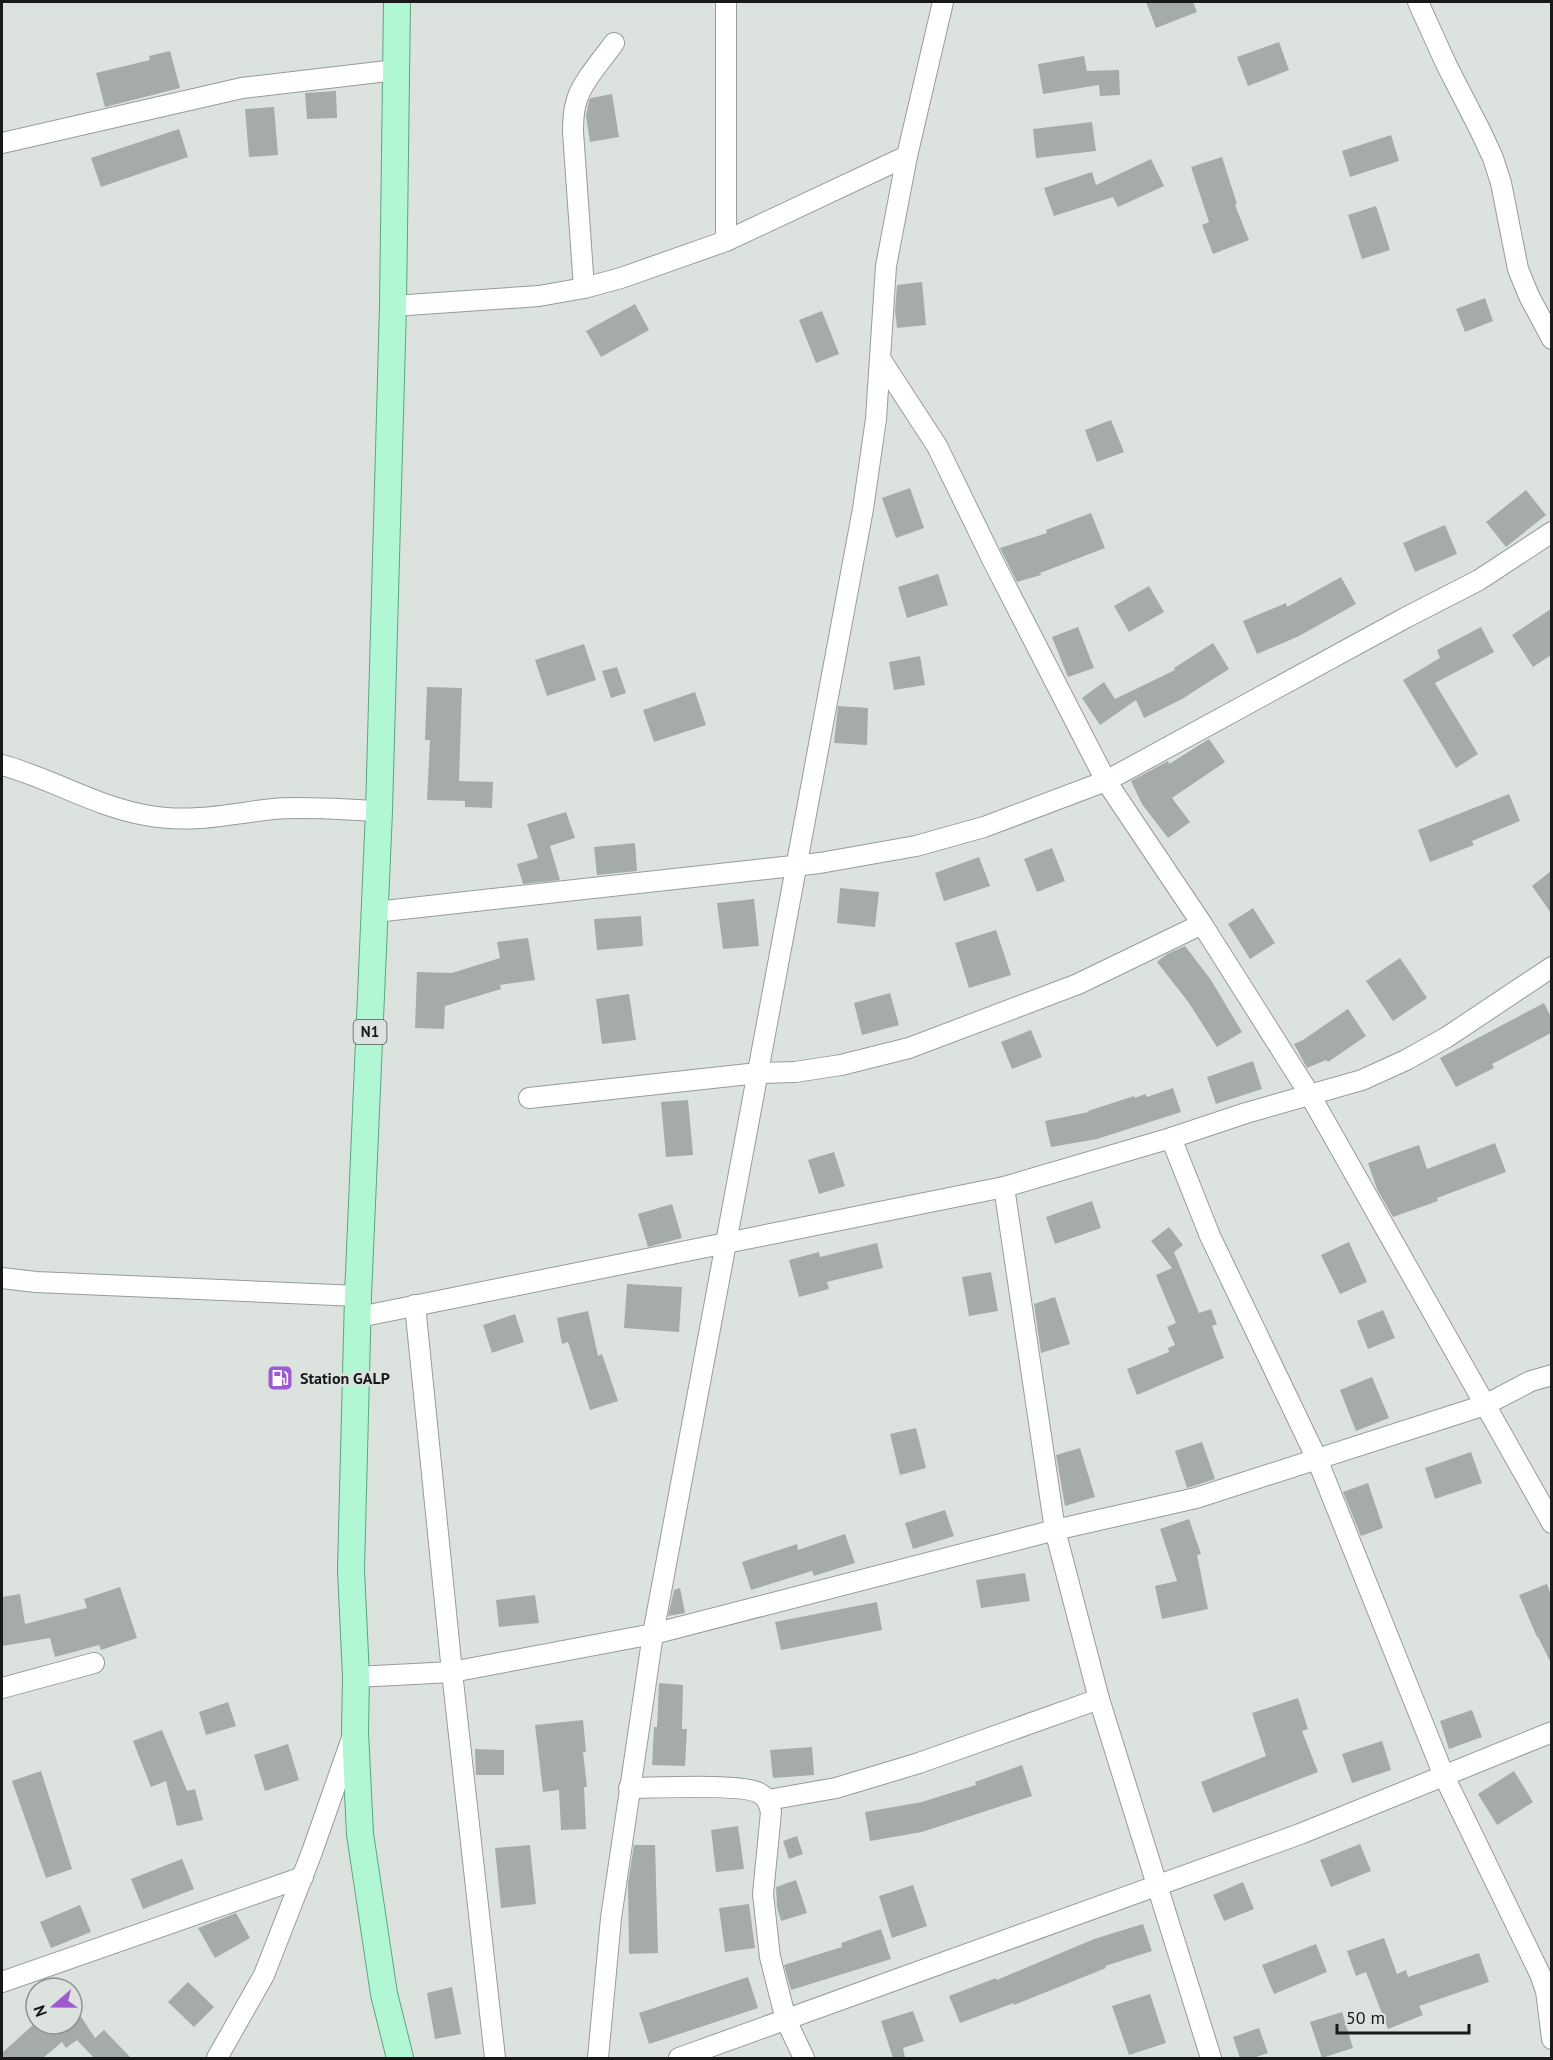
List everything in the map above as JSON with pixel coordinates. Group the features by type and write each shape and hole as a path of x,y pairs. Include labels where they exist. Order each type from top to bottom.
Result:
{"main road":[{"name":"N1","path":"397,2 393,306 379,811 358,1306 351,1570 360,1834 384,1994 400,2058"}],"street":[{"path":"726,2 726,241"},
{"path":"598,2058 611,1918 653,1634 863,509 876,419 886,266 907,156 943,2"},
{"path":"1418,2 1493,158 1501,183 1518,269 1551,339"},
{"path":"584,288 573,132 574,115 576,101 614,43"},
{"path":"2,143 242,88 396,70"},
{"path":"393,306 520,298 584,288 621,278 726,241 907,156"},
{"path":"881,360 937,446 994,563 1106,781 1202,924 1310,1095 1551,1523"},
{"path":"375,912 851,859 927,843 984,827 1106,781 1479,580 1551,532"},
{"path":"2,765 123,811 147,816 211,818 274,809 379,811"},
{"path":"529,1098 758,1073 795,1072 841,1065 909,1048 1078,984 1202,924"},
{"path":"2,1278 358,1306 415,1305 726,1243 1004,1187 1362,1080 1406,1060 1447,1037 1551,967"},
{"path":"1172,1138 1210,1236 1317,1459 1444,1776 1540,1974 1546,1991 1551,2039"},
{"path":"1004,1187 1055,1530 1099,1699 1211,2058"},
{"path":"415,1305 452,1672 495,2058"},
{"path":"356,1677 452,1672 653,1634 1055,1530 1196,1498 1485,1405 1531,1381 1551,1375"},
{"path":"2,1688 94,1663"},
{"path":"768,1800 836,1788 908,1766 1099,1699"},
{"path":"217,2058 264,1975 303,1877 355,1731"},
{"path":"679,2058 1300,1834 1551,1732"},
{"path":"629,1788 742,1788 760,1793 768,1800 771,1812 763,1894 770,1957 786,2020 804,2058"},
{"path":"2,1982 303,1877"}],"building":[{"path":"1146,2 1193,2 1197,12 1156,28"},
{"path":"1279,42 1289,70 1248,86 1237,57"},
{"path":"170,51 180,88 105,107 96,73 150,60 149,56"},
{"path":"1084,56 1087,71 1119,70 1120,95 1100,96 1099,85 1043,94 1038,64"},
{"path":"336,91 337,118 307,119 305,93"},
{"path":"612,94 619,137 590,142 586,116 589,100"},
{"path":"274,107 278,155 249,157 245,109"},
{"path":"1092,122 1096,151 1036,158 1033,129"},
{"path":"179,129 188,157 101,187 91,158"},
{"path":"1391,135 1399,161 1350,177 1342,151"},
{"path":"1222,157 1237,204 1235,205 1249,240 1213,254 1202,225 1209,222 1191,167"},
{"path":"1151,159 1164,186 1118,207 1113,197 1054,216 1044,188 1092,172 1096,185"},
{"path":"1376,206 1390,250 1362,259 1348,215"},
{"path":"922,282 926,325 897,328 895,311 897,285"},
{"path":"1485,298 1493,321 1465,332 1456,309"},
{"path":"635,304 649,330 601,357 586,331"},
{"path":"822,311 839,354 816,363 799,320"},
{"path":"1111,420 1124,452 1097,462 1085,430"},
{"path":"910,488 924,528 896,538 882,498"},
{"path":"1526,490 1546,515 1506,547 1486,522"},
{"path":"1091,513 1105,548 1040,573 1041,575 1017,582 1000,548 1047,533 1046,530"},
{"path":"1445,525 1457,554 1415,572 1403,543"},
{"path":"938,574 948,605 907,618 898,587"},
{"path":"1341,577 1356,604 1299,636 1257,654 1243,621 1286,603 1287,607"},
{"path":"1149,586 1164,612 1129,632 1114,606"},
{"path":"1551,609 1551,655 1533,667 1512,635"},
{"path":"1078,627 1094,668 1068,677 1052,637"},
{"path":"1481,627 1494,652 1435,683 1478,754 1456,768 1403,680 1440,658 1437,650"},
{"path":"1213,643 1229,669 1182,699 1144,718 1136,700 1100,725 1082,698 1104,682 1115,699 1175,670 1174,668"},
{"path":"584,644 596,680 547,696 535,660"},
{"path":"920,656 925,685 894,690 889,662"},
{"path":"617,667 626,693 611,698 602,671"},
{"path":"427,687 462,688 459,781 493,782 492,808 465,807 465,801 427,800 430,740 425,740"},
{"path":"695,692 706,725 654,742 643,710"},
{"path":"838,706 868,708 867,745 834,743"},
{"path":"1209,739 1225,762 1172,798 1190,822 1168,838 1142,804 1131,781 1168,761 1169,764"},
{"path":"1509,794 1520,821 1472,841 1474,845 1430,862 1418,830"},
{"path":"566,812 575,838 550,846 560,880 523,884 517,864 538,858 527,824"},
{"path":"635,843 637,871 597,875 594,847"},
{"path":"1052,848 1065,881 1037,892 1024,859"},
{"path":"979,857 990,886 944,901 935,873"},
{"path":"1551,871 1551,913 1532,886"},
{"path":"840,888 879,892 875,927 837,923"},
{"path":"754,899 759,946 723,949 717,903"},
{"path":"1253,908 1275,943 1250,959 1228,924"},
{"path":"641,916 643,946 597,950 594,919"},
{"path":"996,930 1011,975 969,988 955,943"},
{"path":"528,938 535,980 500,985 501,989 445,1006 444,1029 415,1028 417,972 452,973 500,958 497,942"},
{"path":"1185,946 1211,980 1242,1032 1217,1047 1189,1003 1157,962 1167,954"},
{"path":"1400,958 1427,998 1393,1021 1366,981"},
{"path":"890,993 899,1025 862,1035 854,1003"},
{"path":"629,994 636,1040 602,1044 596,999"},
{"path":"1544,1003 1551,1017 1551,1033 1492,1064 1494,1068 1456,1087 1440,1058"},
{"path":"1348,1009 1366,1036 1328,1062 1326,1060 1307,1068 1294,1044"},
{"path":"1031,1030 1042,1057 1012,1069 1001,1042"},
{"path":"1253,1061 1262,1089 1216,1104 1207,1077"},
{"path":"1173,1088 1181,1112 1097,1139 1051,1147 1045,1121 1089,1112 1134,1096 1135,1098 1145,1094 1147,1097"},
{"path":"688,1100 693,1155 666,1157 661,1102"},
{"path":"1495,1143 1506,1172 1393,1217 1377,1189 1368,1163 1419,1145 1427,1169"},
{"path":"834,1152 845,1186 819,1194 808,1160"},
{"path":"1092,1201 1101,1228 1055,1244 1046,1217"},
{"path":"672,1204 682,1238 648,1247 638,1214"},
{"path":"1169,1227 1183,1245 1174,1252 1199,1313 1211,1309 1217,1324 1212,1326 1224,1358 1137,1395 1127,1369 1169,1352 1168,1348 1175,1345 1167,1327 1176,1323 1156,1275 1172,1268 1151,1241"},
{"path":"1349,1242 1367,1282 1340,1294 1321,1255"},
{"path":"877,1243 883,1268 827,1282 829,1289 799,1297 789,1260 819,1252 820,1257"},
{"path":"991,1272 998,1311 969,1316 962,1277"},
{"path":"627,1284 682,1287 679,1332 624,1328"},
{"path":"1055,1297 1070,1344 1041,1353 1034,1304"},
{"path":"1383,1310 1395,1338 1368,1349 1357,1321"},
{"path":"588,1311 598,1356 602,1354 618,1401 590,1410 568,1342 562,1344 557,1318"},
{"path":"515,1314 524,1342 492,1353 483,1325"},
{"path":"1372,1377 1389,1418 1356,1431 1340,1390"},
{"path":"916,1428 926,1468 900,1475 890,1434"},
{"path":"1202,1442 1215,1479 1187,1488 1175,1451"},
{"path":"1080,1448 1095,1497 1065,1506 1056,1455"},
{"path":"1471,1452 1482,1483 1435,1499 1425,1468"},
{"path":"1368,1483 1383,1528 1361,1536 1343,1492"},
{"path":"945,1510 954,1536 913,1549 905,1523"},
{"path":"1189,1519 1201,1554 1197,1555 1208,1609 1162,1619 1155,1586 1177,1581 1160,1529"},
{"path":"845,1534 855,1563 814,1576 812,1571 751,1590 742,1562 797,1544 798,1550"},
{"path":"1025,1573 1030,1601 981,1608 976,1580"},
{"path":"1547,1584 1551,1595 1551,1663 1519,1595"},
{"path":"120,1587 137,1638 101,1650 99,1645 55,1657 50,1638 2,1646 2,1597 20,1594 25,1624 87,1608 84,1599"},
{"path":"680,1588 685,1613 668,1616 674,1590"},
{"path":"535,1595 539,1623 499,1627 496,1600"},
{"path":"877,1602 882,1630 781,1650 775,1622"},
{"path":"659,1683 683,1685 682,1729 687,1729 685,1766 652,1765"},
{"path":"1298,1698 1308,1729 1302,1731 1318,1772 1213,1813 1201,1782 1266,1756 1252,1713"},
{"path":"228,1702 236,1726 206,1735 199,1712"},
{"path":"1472,1710 1482,1737 1449,1749 1440,1721"},
{"path":"583,1720 586,1752 583,1752 587,1787 584,1787 586,1829 561,1830 559,1790 543,1792 535,1725"},
{"path":"162,1730 187,1791 195,1789 203,1820 177,1826 166,1781 151,1787 133,1741"},
{"path":"1382,1741 1391,1770 1352,1783 1342,1754"},
{"path":"288,1744 299,1780 265,1791 254,1755"},
{"path":"812,1747 814,1775 773,1778 770,1750"},
{"path":"475,1749 504,1750 504,1775 476,1775"},
{"path":"1022,1765 1032,1796 922,1832 870,1841 865,1812 922,1802 976,1785 975,1782"},
{"path":"41,1771 72,1869 46,1878 12,1781"},
{"path":"1514,1771 1533,1802 1497,1825 1478,1794"},
{"path":"738,1826 744,1869 716,1872 711,1830"},
{"path":"797,1836 803,1854 789,1859 783,1841"},
{"path":"1360,1844 1371,1871 1331,1887 1320,1860"},
{"path":"530,1845 536,1904 501,1908 495,1848"},
{"path":"634,1845 655,1845 658,1953 629,1954 628,1883"},
{"path":"182,1859 194,1889 143,1909 131,1879"},
{"path":"796,1880 807,1913 781,1921 777,1907 776,1887"},
{"path":"1243,1882 1254,1909 1224,1921 1213,1895"},
{"path":"913,1885 927,1926 892,1938 879,1896"},
{"path":"749,1904 755,1948 725,1952 719,1908"},
{"path":"80,1905 91,1932 51,1948 40,1922"},
{"path":"236,1913 250,1938 215,1958 198,1928"},
{"path":"1143,1924 1152,1951 1105,1966 1106,1968 1014,2005 1014,2003 960,2023 949,1996 996,1978 997,1980 1094,1939"},
{"path":"881,1929 891,1959 791,1990 784,1965 842,1947 841,1943"},
{"path":"1384,1938 1397,1974 1406,1970 1408,1977 1479,1953 1489,1982 1419,2006 1423,2015 1388,2029 1366,1972 1356,1976 1347,1951"},
{"path":"1316,1944 1327,1972 1274,1994 1262,1965"},
{"path":"748,1977 758,2008 649,2044 639,2013"},
{"path":"188,1982 214,2007 194,2027 168,2002"},
{"path":"452,1987 461,2034 435,2039 427,1993"},
{"path":"1150,1994 1166,2043 1129,2055 1112,2006"},
{"path":"913,2011 924,2041 903,2048 905,2058 893,2058 881,2021"},
{"path":"1342,2012 1353,2048 1322,2058 1310,2022"},
{"path":"84,2021 95,2038 104,2030 131,2058 94,2058 77,2040 66,2048 62,2042 43,2058 2,2058 2,2053 24,2033 24,2036 84,2036"},
{"path":"1259,2028 1268,2053 1253,2058 1240,2058 1233,2037"}],"place":[{"name":"Station GALP","path":"280,1378"}]}
